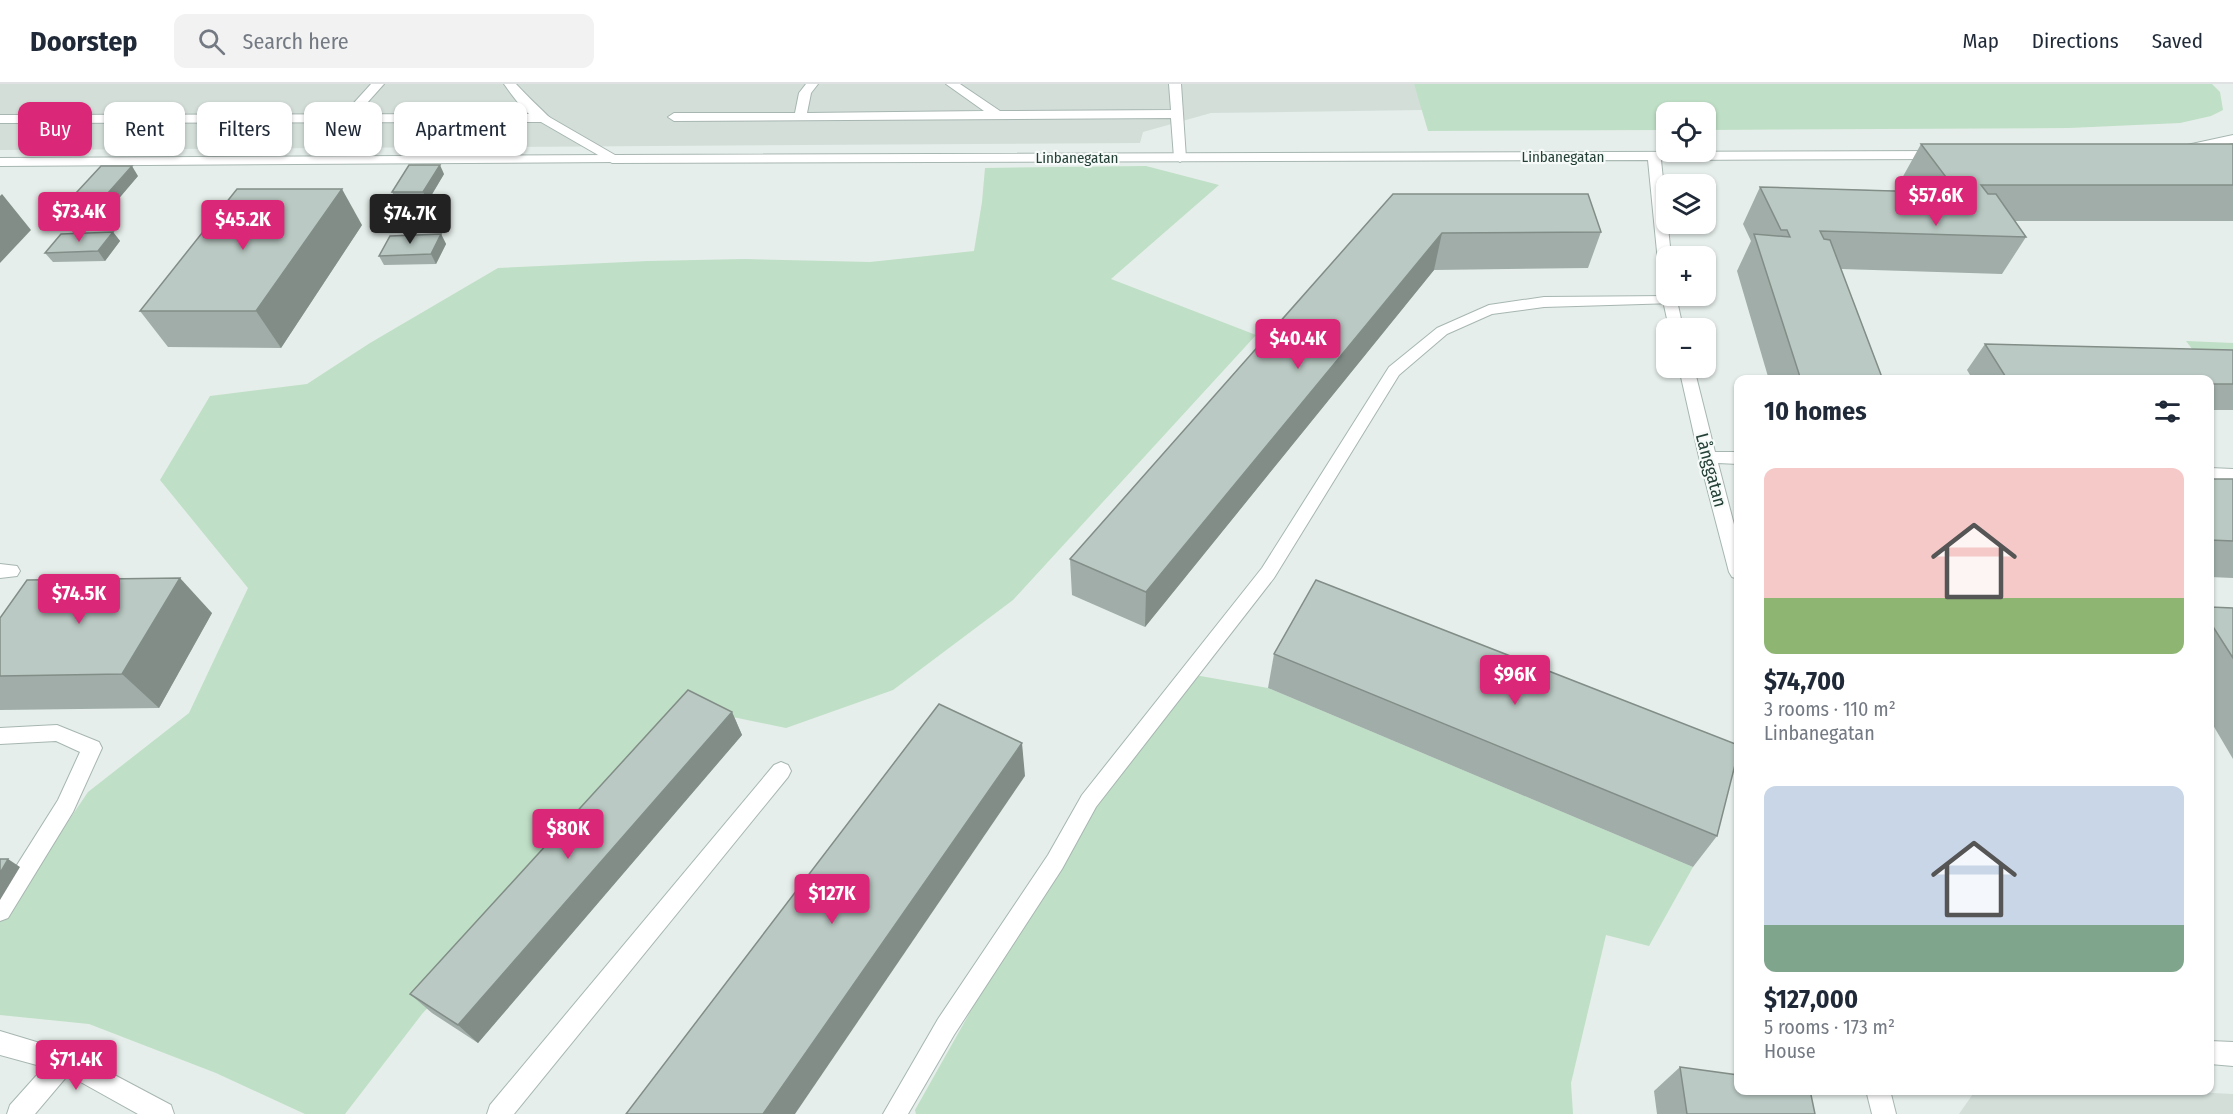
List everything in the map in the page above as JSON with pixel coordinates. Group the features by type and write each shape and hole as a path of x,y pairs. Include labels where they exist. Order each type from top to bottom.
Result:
{"street":[{"path":"362,102 378,84"},
{"path":"510,84 535,112 612,159"},
{"path":"800,117 806,93 812,84"},
{"path":"952,84 999,116"},
{"path":"1175,84 1180,158"},
{"path":"674,117 1178,114"},
{"path":"382,119 544,118"},
{"path":"0,119 304,119"},
{"path":"2222,157 2176,152 2233,140"},
{"name":"Linbanegatan","path":"0,162 1951,154"},
{"path":"1654,157 1663,246"},
{"path":"895,1114 946,1028 1054,862 1089,801 1268,573 1394,371 1442,331 1489,310 1544,302 1656,298"},
{"name":"Långgatan","path":"1688,378 1734,557"},
{"path":"1707,458 1734,459"},
{"path":"2214,474 2233,474"},
{"path":"0,736 57,733 92,748 66,807 0,911"},
{"path":"499,1114 781,771"},
{"path":"0,1043 65,1061 162,1114"},
{"path":"2214,1053 2233,1054"},
{"path":"19,1114 65,1061"},
{"path":"1879,1095 1884,1114"}],"shaded area":[{"path":"0,84 1414,84 1423,110 1211,113 1143,132 1140,143 527,147 527,102 394,102 394,148 382,148 382,102 304,102 304,148 292,148 292,102 197,102 197,149 185,149 185,102 104,102 104,149 92,149 92,102 18,102 18,150 0,150"},
{"path":"2233,1094 2233,1114 1959,1114 1972,1095"}],"green space":[{"path":"1414,84 2212,84 2220,92 2223,110 2211,116 2180,123 2069,128 1716,130 1716,102 1656,102 1656,130 1428,131"},
{"path":"1146,166 1219,185 1111,279 1256,335 1013,600 893,690 786,728 699,710 422,1014 345,1114 305,1114 216,1073 89,1024 0,1015 0,922 88,792 189,713 248,588 160,480 210,396 307,384 370,343 498,268 745,259 870,262 974,251 985,168"},
{"path":"2186,341 2233,343 2233,372 2209,371"},
{"path":"1189,674 1268,688 1693,867 1649,946 1606,935 1571,1083 1573,1114 916,1114 915,1110 1089,801"}],"building":[{"path":"1921,144 2233,144 2233,185 1981,185 1988,194 1996,194 2026,237 1820,231 1824,239 1830,240 1881,375 1799,375 1754,234 1790,237 1787,230 1781,230 1760,187 1958,193"},
{"path":"409,165 440,165 423,192 392,192"},
{"path":"101,166 132,166 108,193 76,193"},
{"path":"237,189 342,189 256,311 140,311"},
{"path":"1393,194 1588,194 1601,232 1442,233 1146,592 1070,559"},
{"path":"113,232 98,251 45,253 61,234"},
{"path":"441,234 431,254 379,256 390,236"},
{"path":"1985,344 2233,350 2233,384 2214,384 2214,375 2004,375"},
{"path":"2214,479 2233,479 2233,541 2214,540"},
{"path":"180,578 122,674 0,676 0,618 27,580"},
{"path":"1316,580 1734,743 1734,769 1717,836 1274,654"},
{"path":"2214,607 2233,608 2233,658 2214,628"},
{"path":"688,690 732,712 458,1025 410,994"},
{"path":"939,704 1022,743 763,1114 626,1114"},
{"path":"0,859 8,859 0,873"},
{"path":"1680,1067 1734,1074 1734,1095 1811,1095 1815,1114 1687,1114"}]}
